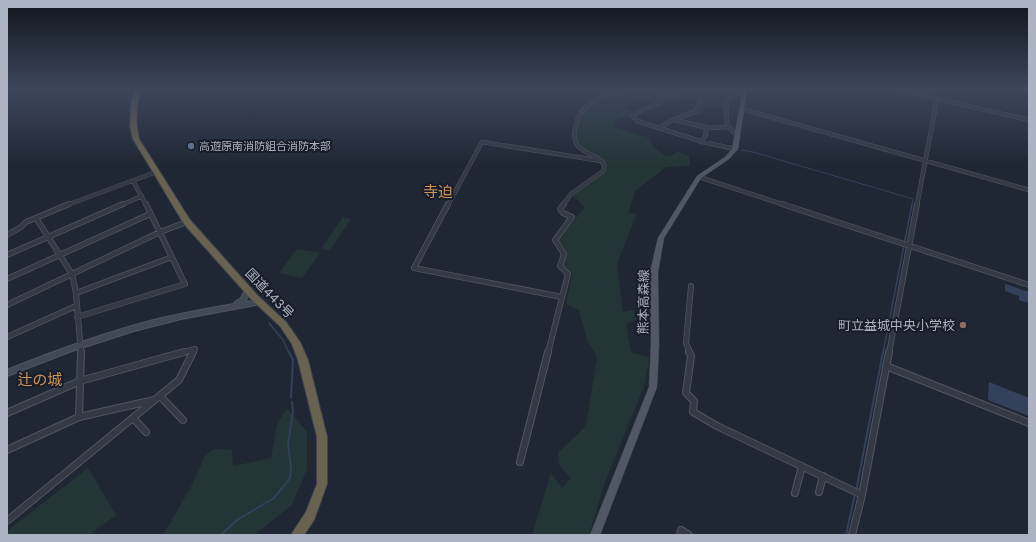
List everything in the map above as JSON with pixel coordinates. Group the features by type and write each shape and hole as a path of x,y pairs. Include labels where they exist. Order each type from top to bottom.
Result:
{"highway":[{"name":"国道443号","path":"134,114 133,126 136,139 187,222 248,290 283,324 296,342 303,360 322,437 322,484 310,516 297,535"}],"main road":[{"path":"735,149 741,114"},
{"name":"熊本高森線","path":"595,535 652,387 655,345 654,272 661,238 699,177 727,158 735,149"}],"street":[{"path":"520,462 568,274 560,266 564,254 555,240 572,218 563,213 560,209 571,194 603,171 605,166 603,161 579,146 574,137 575,124 578,114"},
{"path":"635,114 633,116 637,121 661,127 702,142 735,149"},
{"path":"661,127 689,114"},
{"path":"727,114 730,132 737,136"},
{"path":"761,114 1029,190"},
{"path":"852,535 862,495 934,114"},
{"path":"1004,114 1029,120"},
{"path":"674,120 706,128 728,127"},
{"path":"702,142 706,134 706,128"},
{"path":"562,297 414,268 482,142 603,161"},
{"path":"7,235 21,227 26,222 94,194 156,172"},
{"path":"699,177 1029,285"},
{"path":"77,317 185,284 142,196 133,181"},
{"path":"7,255 142,196"},
{"path":"7,278 150,214"},
{"path":"36,218 72,274 76,293 77,317 81,345 79,417"},
{"path":"7,305 160,232 187,222"},
{"path":"76,293 172,257"},
{"path":"690,286 686,343 691,356 686,394 694,401 693,412 717,426 862,495"},
{"path":"232,307 244,300 248,290"},
{"path":"7,374 81,345 135,328 260,302"},
{"path":"7,337 76,306"},
{"path":"7,413 80,381 195,349 179,380 8,518"},
{"path":"886,366 1029,423"},
{"path":"7,450 79,417 158,398"},
{"path":"158,398 183,420"},
{"path":"133,418 146,432"},
{"path":"795,493 802,466"},
{"path":"819,492 823,476"},
{"path":"680,535 681,530 689,535"}],"shaded area":[{"path":"580,114 632,114 630,118 620,118 614,123 617,128 650,138 653,147 666,156 673,155 677,151 689,156 690,166 666,167 635,191 629,212 636,215 617,264 623,312 634,310 636,320 626,324 631,353 649,357 645,384 604,485 589,535 532,535 551,473 562,488 571,478 559,465 558,453 586,426 597,357 587,340 579,310 566,304 572,274 563,266 566,253 558,240 585,207 572,196 609,167 603,159 583,147 579,142 576,136"},
{"path":"343,217 351,219 330,250 321,249"},
{"path":"297,249 320,253 302,278 279,273"},
{"path":"287,408 307,432 307,469 292,505 254,535 163,535 192,485 205,456 214,449 232,450 233,466 271,458 277,424"},
{"path":"88,468 116,515 89,535 7,535 7,531"}],"water":[{"path":"1005,284 1029,292 1029,303 1019,300 1019,296 1005,291"},
{"path":"989,382 1029,398 1029,416 988,400"}],"waterway":[{"path":"741,150 753,152 913,199 912,205"},
{"path":"883,353 912,204"},
{"path":"269,323 283,340 289,353"},
{"path":"289,352 293,360 291,398"},
{"path":"856,491 883,352"},
{"path":"221,535 237,520 274,498 290,478 291,468 288,444 293,412 292,402"},
{"path":"846,535 855,494"}],"place":[{"name":"高遊原南消防組合消防本部","path":"191,146"},
{"name":"町立益城中央小学校","path":"963,325"}],"district":[{"name":"寺迫","path":"438,192"},
{"name":"辻の城","path":"40,380"}]}
